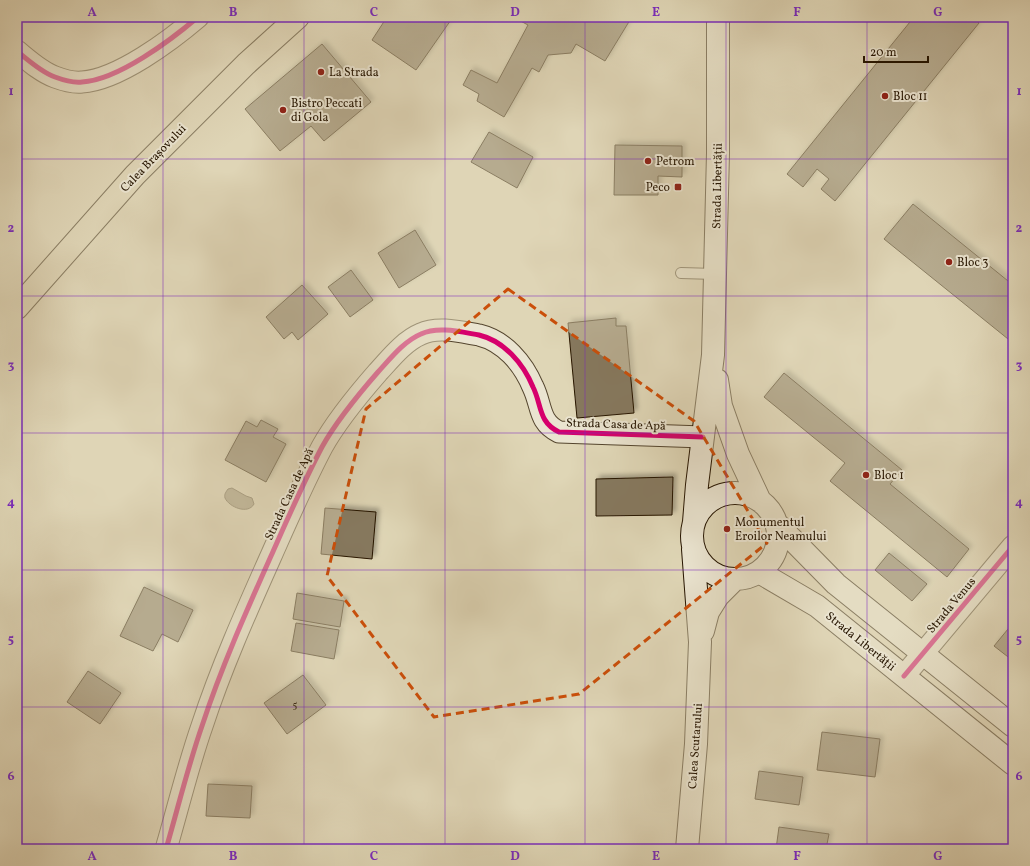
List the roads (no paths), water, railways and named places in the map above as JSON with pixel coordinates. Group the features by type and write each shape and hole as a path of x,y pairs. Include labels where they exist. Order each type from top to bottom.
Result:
{"highway":[{"name":"Calea Brașovului","path":"17,308 135,175 246,64 298,17"}],"main road":[{"name":"Strada Libertății","path":"694,522 713,355 718,115 718,17"},
{"name":"Strada Libertății","path":"713,355 721,406 738,454 760,501"},
{"path":"776,523 778,537 776,550 770,563 760,572 747,578 734,580 720,577 708,571 699,561 693,549 691,535 694,522 700,510 710,501 722,495 735,493 748,495 760,501 770,511 776,523 836,584 1013,726"},
{"name":"Calea Scutarului","path":"687,849 696,744 700,642 693,549"},
{"name":"Strada Libertății","path":"760,572 817,606 1013,764"},
{"name":"Calea Scutarului","path":"700,642 708,612 718,596 734,580"}],"street":[{"path":"17,51 32,63 54,76 80,82 93,80 105,76 150,53 182,31 198,17"},
{"name":"Strada Casa de Apă","path":"166,849 202,726 228,658 291,511 322,447 344,414 382,368 407,342 422,334 436,331 452,331 482,336 496,342 509,351 518,362 534,387 546,423 552,429 559,432 703,437"},
{"name":"Strada Venus","path":"904,676 1013,546"}],"lane":[{"path":"682,273 715,274"}],"place":[{"name":"La Strada","path":"321,72"},
{"name":"Bloc 11","path":"885,96"},
{"name":"Bistro Peccati di Gola","path":"283,110"},
{"name":"Petrom","path":"648,161"},
{"name":"Peco","path":"678,187"},
{"name":"Bloc 3","path":"949,262"},
{"name":"Bloc 1","path":"866,475"},
{"name":"Monumentul Eroilor Neamului","path":"727,529"}]}
